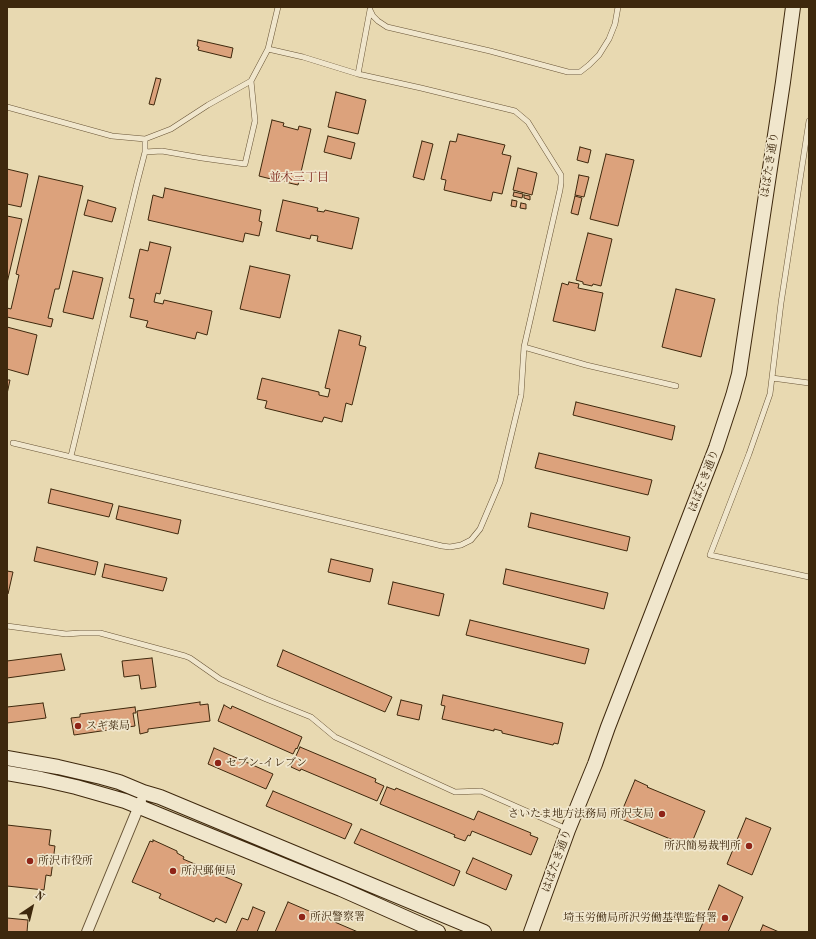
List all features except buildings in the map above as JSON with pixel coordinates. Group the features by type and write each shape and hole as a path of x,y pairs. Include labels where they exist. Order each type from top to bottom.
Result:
{"street":[{"name":"はばたき通り","path":"531,932 568,830 595,764 716,448 734,396 740,366 793,7"},
{"path":"7,758 58,767 119,782 160,797 484,932"},
{"path":"7,773 76,787 140,806 341,889 438,932"},
{"path":"87,932 140,806 143,792"}],"lane":[{"path":"7,107 112,136 145,139 171,129 208,105 251,81 268,49 278,7"},
{"path":"370,9 373,16 387,27 490,51 568,72 580,72 600,55 615,24 618,7"},
{"path":"358,74 370,9"},
{"path":"13,443 442,546 456,546 471,540 480,530 500,482 520,395 524,347 561,183 560,175 528,122 515,111 358,74 303,57 268,49"},
{"path":"146,152 162,151 245,164 255,121 251,81"},
{"path":"809,120 781,303 770,394 749,454 710,554 809,577"},
{"path":"72,456 133,198 146,152 145,139"},
{"path":"524,347 586,365 676,386"},
{"path":"772,378 809,383"},
{"path":"7,626 66,634 100,633 185,656 220,679 311,717 335,737 455,792 481,791 568,830"}],"place":[{"name":"スギ薬局","path":"78,726"},
{"name":"セブン-イレブン","path":"218,763"},
{"name":"さいたま地方法務局 所沢支局","path":"662,814"},
{"name":"所沢簡易裁判所","path":"749,846"},
{"name":"所沢市役所","path":"30,861"},
{"name":"所沢郵便局","path":"173,871"},
{"name":"所沢警察署","path":"302,917"},
{"name":"埼玉労働局所沢労働基準監督署","path":"725,918"}],"district":[{"name":"並木三丁目","path":"299,178"}]}
